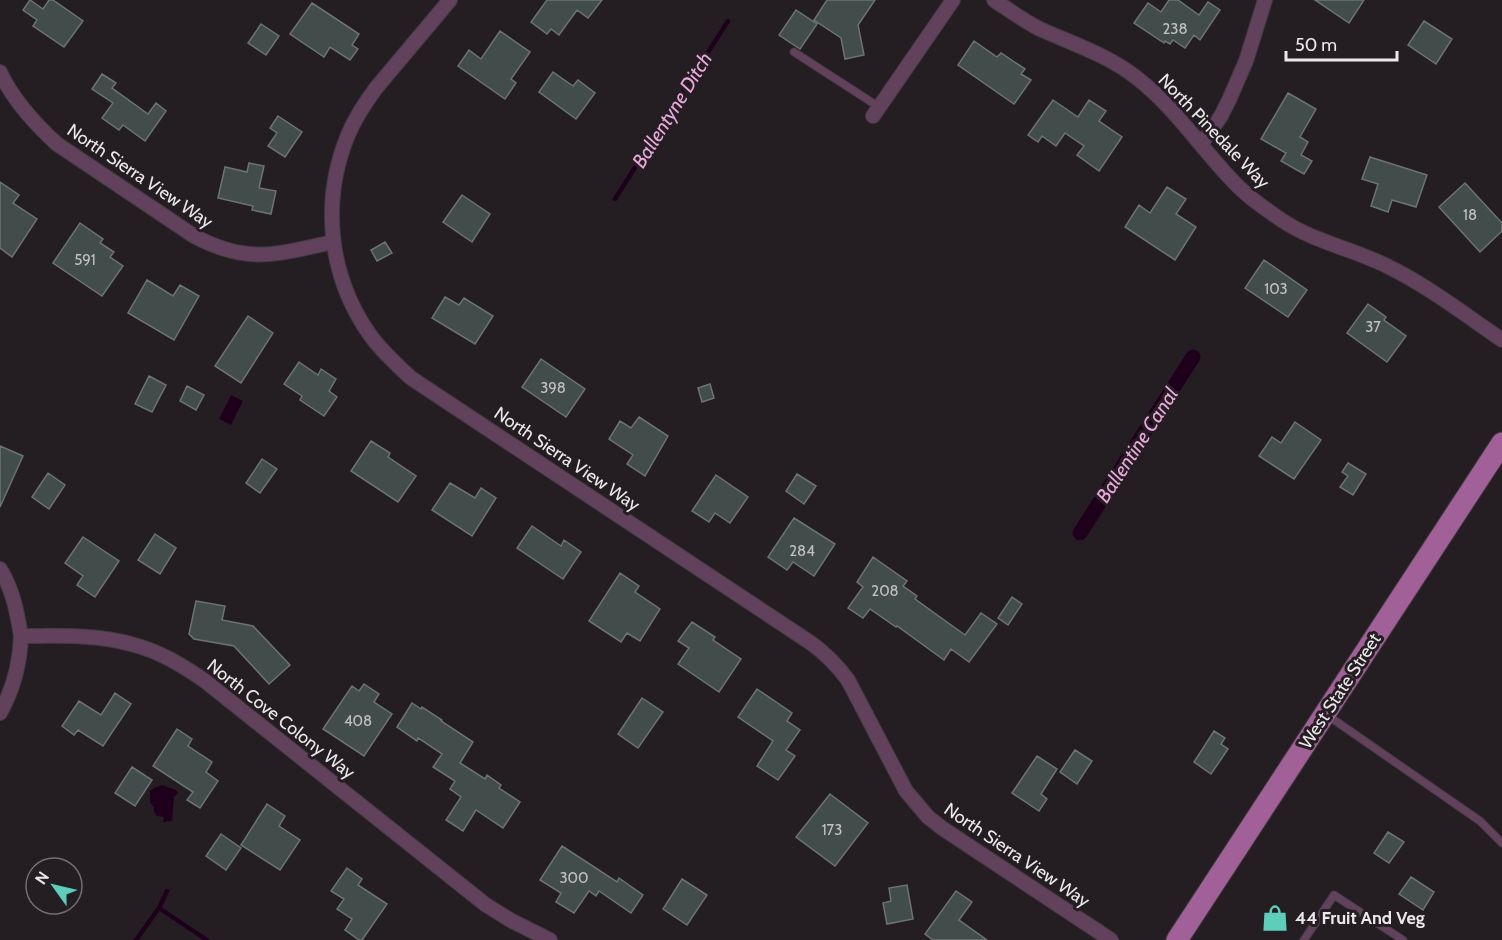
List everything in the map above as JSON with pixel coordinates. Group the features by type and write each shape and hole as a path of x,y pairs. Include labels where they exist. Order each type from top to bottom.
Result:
{"main road":[{"name":"West State Street","path":"1177,940 1502,442"}],"street":[{"path":"333,242 331,212 333,185 348,134 376,88 450,0"},
{"path":"876,112 953,0"},
{"name":"North Pinedale Way","path":"994,0 1040,29 1101,54 1136,77 1168,105 1230,178 1249,196 1286,223 1312,237 1365,256 1412,279 1502,340"},
{"path":"1201,144 1221,116 1229,100 1246,61 1265,0"},
{"name":"North Sierra View Way","path":"0,72 21,107 57,144 185,230 210,244 226,251 260,255 277,254 333,242 341,277 354,310 374,340 411,378 825,654 848,680 906,791 928,817 1111,940"},
{"path":"0,569 16,606 21,636 15,681 0,713"},
{"name":"North Cove Colony Way","path":"21,636 82,636 114,640 152,650 171,659 205,681 486,905 550,940"}],"lane":[{"path":"794,52 876,112"},
{"path":"1325,714 1480,821 1502,843"},
{"path":"1304,940 1334,895 1403,940"}],"shaded area":[{"path":"231,395 243,401 231,425 219,419"},
{"path":"162,785 178,793 174,797 172,821 163,822 164,817 157,816 150,802 150,791"}],"building":[{"path":"30,0 43,9 49,0 53,0 83,21 64,47 33,26 37,20 23,10"},
{"path":"547,0 602,0 588,18 577,10 559,35 551,29 547,34 531,22"},
{"path":"827,0 875,0 858,25 864,55 845,59 841,38 814,20"},
{"path":"1169,0 1178,0 1199,15 1208,2 1220,10 1200,40 1194,35 1185,48 1173,40 1170,44 1165,41 1164,43 1134,23 1148,3 1161,12"},
{"path":"1315,0 1364,0 1349,23"},
{"path":"312,3 359,34 352,45 358,49 350,60 330,47 324,57 290,34"},
{"path":"796,10 817,24 800,49 779,35"},
{"path":"1424,21 1452,39 1436,64 1408,45"},
{"path":"261,24 279,36 266,55 248,43"},
{"path":"500,31 530,52 511,79 516,83 505,99 458,66 469,50 481,59"},
{"path":"974,41 997,57 1001,53 1025,69 1021,74 1031,80 1014,104 958,65"},
{"path":"553,72 573,86 578,80 595,93 576,119 539,92"},
{"path":"102,74 116,83 112,88 148,114 156,103 166,111 145,141 123,125 119,130 102,118 113,103 92,89"},
{"path":"1288,93 1316,109 1300,137 1308,142 1301,155 1312,161 1304,174 1281,161 1286,153 1261,139"},
{"path":"1053,100 1078,117 1089,100 1106,111 1099,121 1122,137 1099,171 1077,155 1084,146 1065,133 1056,146 1042,136 1038,142 1028,135"},
{"path":"278,116 302,132 285,157 268,146 277,133 270,128"},
{"path":"1370,157 1427,175 1416,207 1392,200 1388,212 1371,206 1378,184 1362,179"},
{"path":"249,163 264,166 259,188 276,191 271,214 252,210 253,206 218,198 225,167 247,172"},
{"path":"0,182 19,195 13,203 37,219 12,257 0,248"},
{"path":"1465,183 1502,223 1502,231 1480,252 1439,207"},
{"path":"1167,187 1186,199 1176,214 1196,227 1175,260 1125,227 1139,205 1150,213"},
{"path":"462,195 490,214 472,242 443,222"},
{"path":"80,223 103,239 100,243 114,252 110,257 123,266 102,296 53,263"},
{"path":"385,242 392,253 377,261 371,250"},
{"path":"1264,260 1307,290 1288,317 1245,288"},
{"path":"147,280 173,296 180,285 199,296 174,340 128,313"},
{"path":"445,297 459,305 464,298 493,316 475,344 432,318"},
{"path":"1368,304 1386,317 1384,320 1406,336 1387,362 1347,333"},
{"path":"248,316 273,333 241,383 215,366"},
{"path":"541,359 585,389 566,417 522,387"},
{"path":"299,362 318,375 321,369 336,379 329,391 337,397 324,416 300,400 302,396 284,384"},
{"path":"149,376 166,385 152,412 135,404"},
{"path":"710,384 714,398 702,402 698,388"},
{"path":"187,386 204,395 196,410 180,401"},
{"path":"639,417 668,436 645,476 627,464 633,455 609,439 620,421 631,428"},
{"path":"1295,422 1321,440 1294,479 1259,456 1272,437 1281,443"},
{"path":"371,441 390,453 388,457 416,476 398,502 351,471"},
{"path":"0,446 23,456 0,507"},
{"path":"262,459 277,469 260,493 246,483"},
{"path":"1348,463 1366,474 1353,495 1340,487 1348,476 1342,472"},
{"path":"48,473 65,485 49,509 32,497"},
{"path":"797,474 816,486 804,504 786,491"},
{"path":"716,475 748,497 730,523 715,513 709,522 692,511"},
{"path":"450,483 475,498 481,488 496,498 472,536 432,510"},
{"path":"794,518 835,544 814,576 793,562 787,570 768,557"},
{"path":"532,526 561,546 564,540 581,552 563,579 517,548"},
{"path":"155,534 176,548 160,574 138,560"},
{"path":"83,537 119,561 95,597 77,585 83,576 65,563"},
{"path":"873,557 907,581 903,586 917,596 915,599 965,635 981,613 997,624 969,662 951,649 944,660 870,609 863,618 848,608 863,587 857,582"},
{"path":"620,573 639,586 635,592 660,609 640,641 627,633 621,642 589,621"},
{"path":"1012,597 1022,604 1008,625 998,618"},
{"path":"196,601 225,606 222,620 253,626 290,665 269,684 234,646 194,639 189,634"},
{"path":"692,622 715,637 713,640 741,659 719,692 678,664 689,648 678,641"},
{"path":"364,684 379,694 374,702 392,714 364,756 323,729 352,686 359,691"},
{"path":"757,689 792,713 787,721 800,730 786,750 795,756 778,780 757,766 773,741 738,717"},
{"path":"115,693 131,704 103,746 78,730 74,735 62,726 79,701 101,715"},
{"path":"642,698 663,712 638,748 618,734"},
{"path":"412,703 421,709 422,707 473,742 460,763 485,779 487,775 501,785 499,788 520,802 503,828 476,810 463,831 446,820 461,797 450,789 455,781 433,767 442,754 397,727"},
{"path":"177,729 192,739 188,746 212,762 206,772 218,781 200,808 187,800 193,792 153,766"},
{"path":"1214,731 1225,738 1221,744 1228,749 1211,774 1194,762"},
{"path":"1075,750 1092,761 1077,784 1060,772"},
{"path":"1037,756 1057,769 1041,794 1047,799 1039,811 1012,793"},
{"path":"132,767 152,780 135,806 115,793"},
{"path":"830,794 868,823 835,866 796,837"},
{"path":"267,804 285,816 279,826 300,840 280,870 241,845"},
{"path":"1388,832 1404,842 1389,863 1374,853"},
{"path":"221,834 241,848 226,870 206,856"},
{"path":"562,846 617,882 619,878 643,895 631,913 599,891 596,896 589,891 574,913 556,902 561,893 540,880"},
{"path":"347,868 362,879 358,885 387,904 362,940 345,930 352,919 337,909 344,899 331,891"},
{"path":"1411,877 1434,892 1423,910 1399,894"},
{"path":"682,879 707,895 687,925 663,909"},
{"path":"907,885 913,919 887,924 883,903 891,901 889,888"},
{"path":"956,891 972,902 959,920 987,940 933,940 925,934"}],"waterway":[{"name":"Ballentyne Ditch","path":"615,199 728,21"},
{"name":"Ballentine Canal","path":"1080,533 1193,357"},
{"name":"Ballentyne Ditch","path":"136,940 159,908 167,891"},
{"path":"159,908 207,940"}],"place":[{"name":"44 Fruit And Veg","path":"1275,918"}]}
